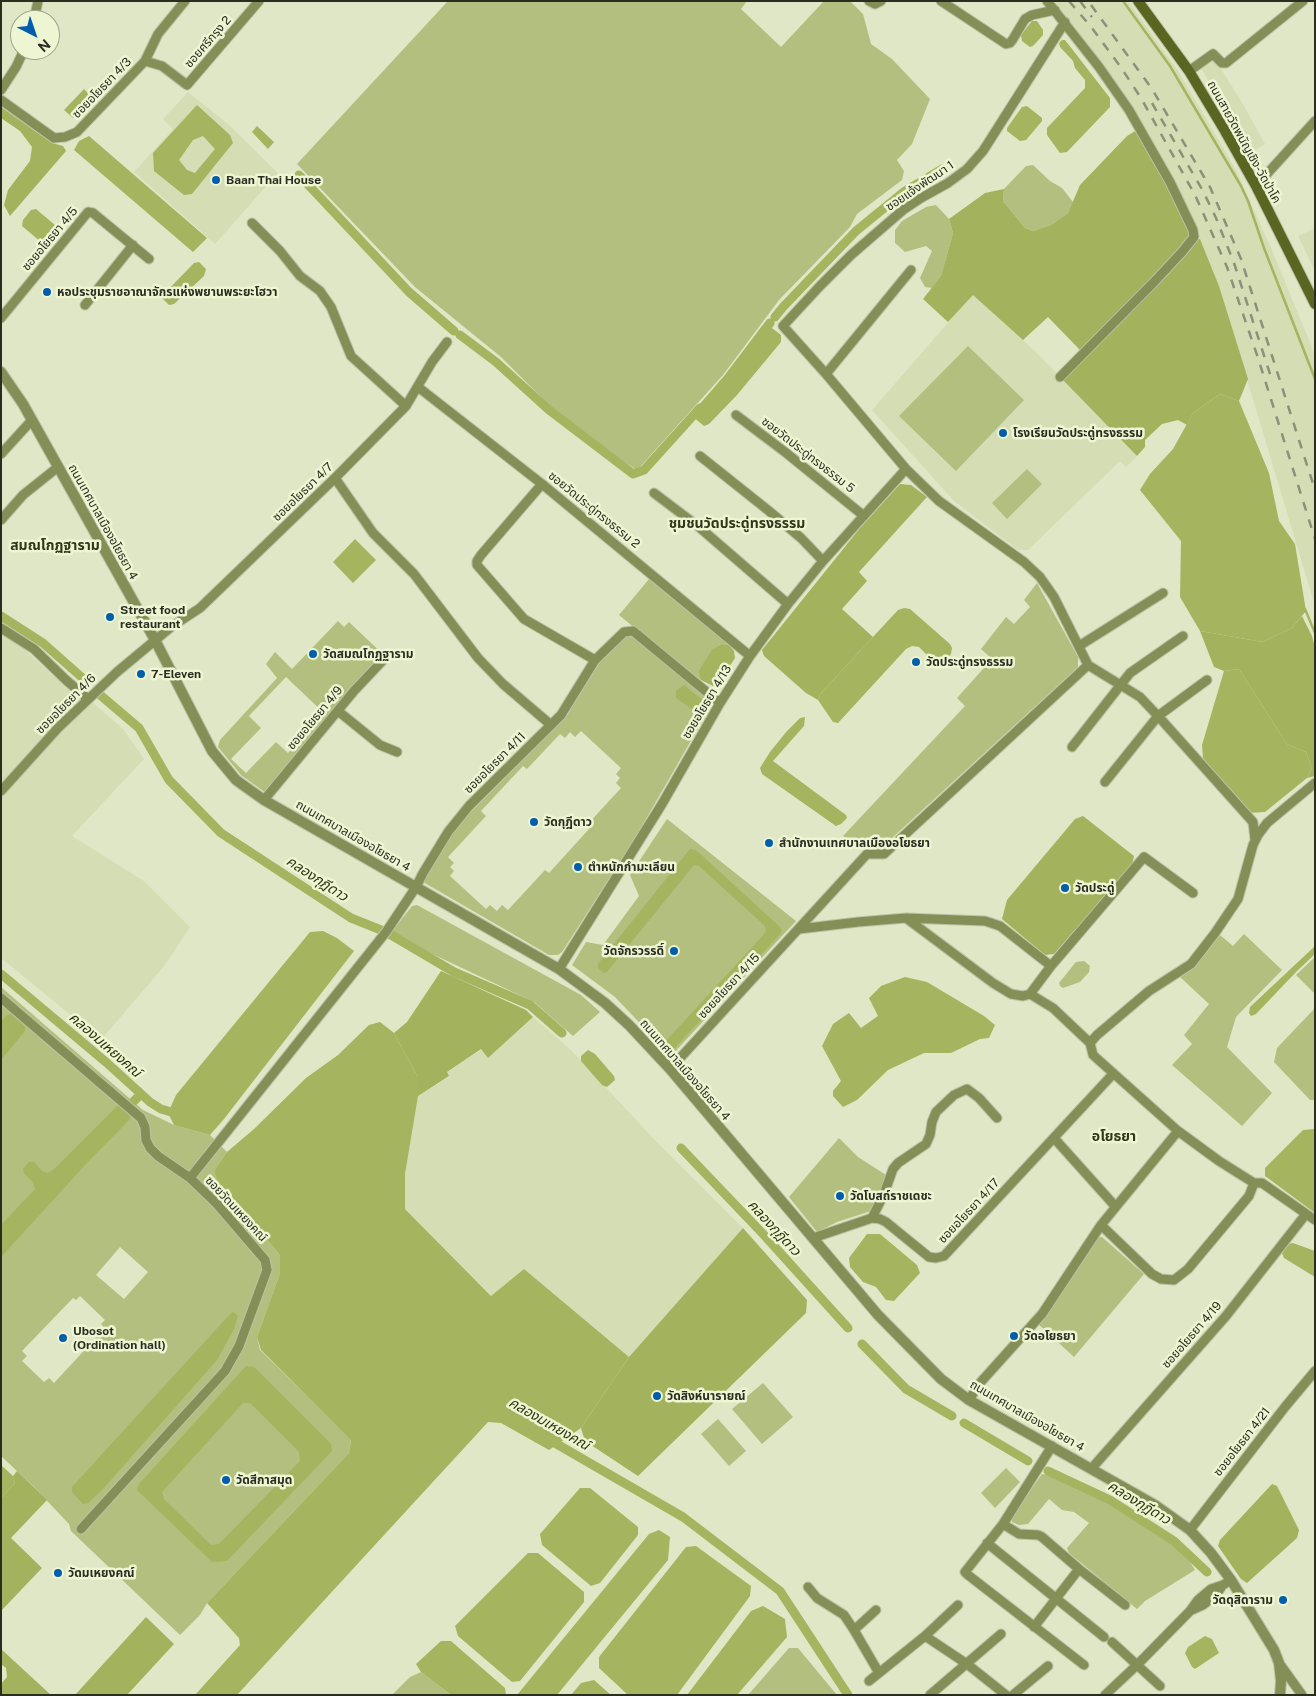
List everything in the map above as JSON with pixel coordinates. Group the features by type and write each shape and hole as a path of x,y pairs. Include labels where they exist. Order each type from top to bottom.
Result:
{"main road":[{"name":"ถนนสายวัดพนัญเชิง-วัดป่าโค","path":"1138,1 1189,71 1256,186 1314,301"}],"street":[{"name":"ซอยอโยธยา 4/3","path":"1,100 54,138 65,138 77,132 145,61 158,34 185,1"},
{"name":"ซอยศรีกรุง 2","path":"145,61 162,66 187,85 259,1"},
{"path":"869,1 875,4 881,1"},
{"path":"941,1 1006,44 1010,43 1025,19 1032,15 1055,10"},
{"path":"1047,1 1129,110 1170,182 1193,230 1194,237 1154,282 1060,377"},
{"path":"1189,71 1213,54 1222,63 1226,63 1303,1"},
{"name":"ซอยแจ้งพัฒนา 1","path":"826,374 783,326 851,256 903,210 948,183 970,166 983,151 1064,22"},
{"path":"1,90 19,60"},
{"path":"1256,186 1315,121"},
{"name":"ซอยอโยธยา 4/5","path":"1,318 88,212 93,213 149,258"},
{"path":"252,224 280,251 300,276 320,291 330,307 352,356 406,406"},
{"path":"86,305 133,246"},
{"path":"911,270 826,374 906,469 940,501 1024,562 1040,577 1054,597 1088,665 1140,698 1158,716 1252,822 1255,840"},
{"name":"ซอยอโยธยา 4/7","path":"155,640 200,608 335,478 406,406 432,362 447,342"},
{"name":"ถนนเทศบาลเมืองอโยธยา 4","path":"1,372 32,420 155,640 212,751 236,780 264,800 559,969 605,1002 670,1069 878,1315 941,1379 969,1400 1155,1505 1190,1530 1211,1553 1227,1582 1274,1650 1281,1681 1280,1695"},
{"name":"ซอยวัดประดู่ทรงธรรม 2","path":"418,387 542,484 750,656"},
{"name":"ซอยวัดประดู่ทรงธรรม 5","path":"736,415 864,516"},
{"path":"1,454 32,420"},
{"path":"700,456 776,516 823,561"},
{"path":"1,520 23,495 58,467"},
{"name":"ซอยอโยธยา 4/13","path":"559,969 662,804 720,703 750,656 788,604 823,561 906,469"},
{"path":"335,478 373,533 414,574 478,658 503,684 552,725"},
{"path":"542,484 481,555 477,565 524,618 595,660"},
{"path":"654,493 698,527 788,604"},
{"path":"1079,646 1163,593"},
{"path":"1,628 34,649 88,699"},
{"name":"ซอยอโยธยา 4/11","path":"416,887 448,832 469,806 552,725 569,704 595,660 624,632 633,631 720,703"},
{"path":"1072,747 1130,673 1183,636"},
{"name":"ซอยอโยธยา 4/6","path":"1,792 58,728 128,662 155,640"},
{"name":"ซอยอโยธยา 4/9","path":"264,800 338,711 388,655"},
{"name":"ซอยอโยธยา 4/15","path":"670,1069 867,854 884,854 1088,665"},
{"path":"1105,782 1158,716 1207,680"},
{"path":"338,711 380,745 397,752"},
{"path":"1090,1043 1096,1035 1150,991 1191,964 1238,899 1255,840 1267,823 1315,783"},
{"path":"1252,822 1267,823"},
{"path":"906,918 993,983 1011,994 1023,996 1030,994 1144,857 1193,893"},
{"name":"ซอยวัดมเหยงคณ์","path":"81,1529 224,1371 239,1346 267,1270 265,1260 217,1204 190,1178 386,932 416,887"},
{"path":"798,929 906,918 984,921 1000,926 1052,966"},
{"path":"1030,994 1053,1008 1090,1043 1093,1055 1178,1131 1219,1161 1254,1182 1262,1183 1315,1220"},
{"path":"1,998 135,1111 145,1127 146,1140 150,1148 158,1156 190,1178"},
{"name":"ซอยอโยธยา 4/17","path":"872,1218 886,1222 928,1257 944,1256 1113,1074"},
{"path":"813,1238 872,1218 884,1194 893,1169 898,1163 926,1144 936,1112 949,1099 967,1089 979,1098 997,1118"},
{"path":"969,1400 979,1384 1042,1314 1100,1225 1178,1131"},
{"path":"1054,1138 1115,1206"},
{"path":"1100,1225 1152,1274 1161,1279 1174,1280 1188,1269 1249,1196 1254,1182"},
{"name":"ซอยอโยธยา 4/19","path":"1092,1468 1226,1316 1306,1214"},
{"name":"ซอยอโยธยา 4/21","path":"1190,1530 1284,1407 1315,1371"},
{"path":"1052,1446 1003,1524 965,1572 1084,1665"},
{"path":"1003,1524 1019,1534 1042,1537 1079,1569 1126,1605"},
{"path":"987,1543 1108,1639 1160,1686"},
{"path":"1034,1627 1079,1569"},
{"path":"1105,1695 1190,1612 1198,1600 1211,1589 1227,1582"},
{"path":"808,1587 817,1598 844,1615 879,1674"},
{"path":"869,1681 925,1636 958,1605"},
{"path":"854,1630 876,1610"},
{"path":"930,1695 1001,1634"},
{"path":"925,1636 967,1664 1006,1695"},
{"path":"1278,1663 1301,1694"},
{"path":"1014,1695 1048,1666"}],"shaded area":[{"path":"448,1 747,1 741,9 781,47 824,1 850,1 863,14 871,44 892,59 930,99 912,144 897,160 904,171 902,180 857,214 850,227 779,300 723,375 640,467 635,469 604,449 551,407 501,357 415,287 297,164"},
{"path":"1050,1 1128,1 1179,72 1236,170 1271,248 1315,357 1315,606 1219,286 1200,239 1172,179"},
{"path":"1214,58 1265,144 1251,153 1201,68"},
{"path":"188,92 228,124 278,173 215,244 134,172 173,129 163,119"},
{"path":"1,107 52,143 63,146 66,151 10,216 4,205 8,190 30,161 32,147 20,131 1,118"},
{"path":"1137,130 1191,229 1191,236 1080,350 1048,317 1023,340 973,295 948,322 923,299 941,276 953,233 949,219 985,193 1004,189 1003,201 1025,228 1033,231 1051,225 1068,213 1080,185 1127,136"},
{"path":"1033,165 1050,181 1062,188 1073,202 1068,213 1051,225 1033,231 1025,228 1003,201 1004,189 1026,166"},
{"path":"936,205 949,219 953,233 941,276 932,288 925,287 920,278 932,251 926,246 905,252 895,243 895,230 902,221 926,207"},
{"path":"1315,228 1315,271 1298,236"},
{"path":"1200,239 1219,286 1248,379 1239,401 1220,394 1193,413 1187,425 1178,420 1162,424 1145,440 1145,447 1137,456 1063,380 1196,240"},
{"name":"โรงเรียนวัดประดู่ทรงธรรม","path":"973,294 1036,352 1137,456 1126,467 1120,461 1028,550 1018,550 954,501 872,410"},
{"path":"968,346 1024,400 956,471 899,416"},
{"path":"1027,469 1042,484 1007,519 992,503"},
{"path":"900,484 911,485 927,497 859,572 867,581 842,609 873,637 820,694 818,700 806,693 764,656 762,650 860,528"},
{"path":"649,579 729,645 720,644 698,672 701,680 692,675 619,615"},
{"path":"1037,583 1078,657 1078,667 880,849 857,847 843,836 965,706 957,698 992,659 981,649 1006,617 1014,624 1030,607 1024,600"},
{"path":"1302,616 1312,636 1315,648 1315,776 1307,778 1312,768 1306,752 1287,744 1239,669 1224,671 1214,667 1200,631 1263,642 1292,628"},
{"path":"338,621 344,627 349,622 389,660 302,748 266,793 241,775 218,747 220,740 277,678 266,664 275,652 292,669","holes":["286,677 325,714 288,753 276,742 246,773 231,759 261,728 249,716"]},
{"path":"1,633 23,648 87,707 92,702 123,729 144,759 72,836 144,881 190,927 165,965 101,1040 1,958"},
{"path":"624,634 629,634 710,700 712,704 634,840 562,952 558,955 549,955 423,882 422,878 457,826 568,714 596,665","holes":["581,731 621,768 616,774 620,778 616,783 621,788 586,826 589,829 549,873 545,870 508,910 502,905 497,911 490,905 486,909 450,876 454,871 450,867 454,863 448,857 486,816 481,811 523,766 527,769 560,734 565,738 570,732 575,737"]},
{"path":"1083,816 1134,856 1132,865 1054,954 1045,955 1002,919 1007,900 1075,819"},
{"path":"667,819 796,921 671,1056 615,997 572,965 586,942 603,945 639,896 630,875"},
{"path":"417,905 581,995 600,1012 573,1036 534,1002 390,934 412,906"},
{"path":"1244,934 1282,970 1236,1017 1227,1047 1272,1093 1242,1126 1172,1065 1192,1044 1184,1035 1209,1004 1180,977 1195,967 1220,935 1233,946"},
{"path":"1315,957 1315,994 1296,975"},
{"path":"1084,961 1090,966 1089,972 1080,982 1063,988 1060,986 1059,983 1076,962"},
{"path":"441,971 526,1010 533,1017 488,1058 481,1049 447,1072 449,1076 418,1096 418,1077 394,1033 407,1022"},
{"path":"1,987 143,1110 174,1125 210,1135 227,1152 214,1171 217,1180 280,1255 280,1273 257,1337 260,1350 351,1439 349,1453 207,1603 200,1615 180,1635 71,1531 69,1524 1,1456","holes":["120,1247 148,1272 124,1299 96,1275","80,1296 105,1320 101,1324 105,1328 54,1383 49,1378 44,1382 22,1361 27,1356 22,1351 73,1298 76,1300"]},
{"path":"1315,1008 1315,1100 1310,1100 1274,1062 1277,1048"},
{"path":"533,1017 571,1050 652,1137 743,1228 629,1357 524,1269 492,1296 405,1209 405,1174 418,1096 449,1077 447,1072 482,1049 489,1057"},
{"path":"839,1138 858,1157 886,1175 874,1210 837,1222 817,1232 789,1197"},
{"path":"743,1228 807,1300 806,1313 638,1476 585,1441 581,1428 629,1357"},
{"path":"1102,1237 1144,1274 1074,1357 1036,1322 1096,1238"},
{"path":"763,1383 793,1417 762,1444 732,1409"},
{"path":"718,1419 746,1451 729,1466 701,1434"},
{"path":"1006,1468 1020,1482 995,1508 981,1493"},
{"path":"17,1471 47,1500 11,1538 42,1568 1,1611 1,1498 15,1483 13,1476"},
{"path":"1042,1474 1048,1475 1107,1503 1172,1544 1190,1562 1195,1570 1145,1601 1137,1609 1069,1553 1067,1548 1089,1523 1074,1512 1062,1510 1049,1499 1028,1524 1019,1525 1012,1522 1012,1516"},
{"path":"1272,1484 1277,1486 1299,1530 1297,1538 1247,1583 1241,1579 1218,1546 1220,1540"},
{"path":"146,1617 174,1644 127,1695 75,1695"},
{"path":"789,1648 798,1648 837,1695 748,1695"},
{"path":"1,1649 51,1695 1,1695 1,1684 7,1677 6,1668 1,1664"},
{"path":"421,1672 451,1695 392,1695 410,1677"}],"water":[{"path":"1032,21 1037,21 1043,30 1043,35 1030,47 1022,41 1021,35"},
{"path":"1065,40 1110,98 1110,107 1067,152 1060,153 1047,135 1047,128 1085,88 1085,80 1075,68 1073,61 1060,47 1059,43"},
{"path":"84,89 92,97 73,118 64,110"},
{"path":"197,105 230,135 233,143 192,194 184,195 154,171 153,153","holes":["203,136 215,149 195,173 187,170 179,160 193,140"]},
{"path":"1027,106 1042,118 1042,121 1026,140 1020,141 1007,131 1007,128 1022,107"},
{"path":"257,126 274,142 268,149 252,132"},
{"path":"89,136 207,238 193,252 74,150 79,141"},
{"path":"36,209 55,225 56,231 47,243 41,242 22,226 23,220 31,210"},
{"path":"199,262 206,269 204,276 174,304 169,305 162,298 164,294 194,263"},
{"path":"768,325 781,335 781,342 737,395 709,424 704,426 692,416 692,413 724,376 762,326"},
{"path":"1220,394 1239,401 1269,473 1279,521 1295,544 1306,611 1292,628 1263,642 1200,631 1180,597 1181,541 1140,490 1150,474 1173,449 1193,413"},
{"path":"355,539 376,560 353,583 333,562"},
{"path":"910,609 950,644 952,648 951,654 942,664 937,665 919,647 912,646 906,649 838,723 833,722 818,700 820,694 898,610"},
{"path":"721,644 729,645 734,651 735,658 721,680 713,686 701,680 698,672 712,650"},
{"path":"1239,669 1287,744 1306,752 1312,768 1307,778 1265,812 1248,813 1203,758 1202,745 1224,671"},
{"path":"684,685 705,702 700,711 696,712 676,698 676,691"},
{"path":"805,717 804,726 773,761 846,815 847,818 836,826 762,774 760,768 787,731 800,718"},
{"path":"690,849 696,850 781,928 782,932 674,1049 666,1041 766,932 765,926 699,866 694,865 607,972 604,973 598,968 598,964"},
{"path":"323,931 337,938 354,951 210,1135 174,1125 168,1113 176,1095 310,932"},
{"path":"1315,946 1315,954 1256,1014 1251,1016 1249,1013 1250,1007"},
{"path":"905,977 927,982 984,1016 995,1025 989,1038 980,1039 951,1053 924,1053 888,1070 857,1100 843,1107 833,1096 833,1091 841,1081 822,1046 833,1024 849,1013 861,1028 878,1016 869,998 881,986"},
{"path":"11,1014 25,1026 25,1031 1,1060 1,1021"},
{"path":"380,1022 394,1033 418,1077 418,1096 405,1174 405,1209 491,1296 524,1269 629,1357 581,1428 549,1450 501,1423 488,1422 237,1695 195,1695 240,1645 239,1638 207,1603 349,1453 351,1440 261,1350 257,1337 280,1273 280,1255 217,1180 214,1171 227,1152 254,1129 306,1078 338,1055 369,1025"},
{"path":"588,1050 595,1054 614,1076 615,1080 607,1087 602,1085 581,1061 581,1056"},
{"path":"117,1106 121,1106 131,1115 130,1119 1,1257 1,1225 35,1189 32,1181 24,1173 23,1169 29,1162 34,1162 42,1171 47,1173 53,1170"},
{"path":"1314,1129 1315,1213 1265,1176 1265,1168 1303,1130"},
{"path":"867,1234 880,1234 917,1265 920,1273 894,1301 886,1300 876,1287 863,1282 850,1267 849,1258"},
{"path":"1293,1243 1315,1251 1315,1277 1284,1258 1282,1253 1288,1244"},
{"path":"232,1312 238,1316 234,1329 217,1360 102,1490 88,1503 83,1504 72,1492 72,1487"},
{"path":"246,1366 254,1367 331,1444 332,1451 227,1561 212,1562 137,1490 139,1484","holes":["243,1403 250,1403 299,1452 300,1461 219,1544 211,1545 164,1499 162,1492"]},
{"path":"1,1465 13,1476 15,1483 1,1498"},
{"path":"580,1488 590,1488 638,1527 638,1535 600,1583 591,1586 542,1545 540,1534"},
{"path":"659,1530 670,1537 668,1560 557,1695 517,1695 649,1534"},
{"path":"696,1546 751,1586 750,1596 677,1695 628,1695 599,1668 599,1657 686,1547"},
{"path":"528,1553 538,1553 584,1592 584,1602 520,1681 512,1682 458,1636 455,1626"},
{"path":"763,1606 785,1619 787,1637 737,1695 687,1695 751,1611"},
{"path":"1205,1636 1212,1639 1219,1653 1195,1669 1185,1653 1188,1647"},
{"path":"441,1641 451,1641 505,1688 506,1695 451,1695 421,1672 416,1664"},
{"path":"594,1680 611,1695 571,1695 581,1683"}],"waterway":[{"path":"1123,1 1170,66 1241,186 1315,379"},
{"path":"775,317 856,231 905,191 942,169"},
{"path":"299,175 409,292 454,331"},
{"path":"761,335 770,323"},
{"path":"460,335 496,362 549,410 633,474 644,470 700,408"},
{"path":"1305,609 1315,633"},
{"name":"คลองกุฎีดาว","path":"1,616 43,643 87,682"},
{"name":"คลองกุฎีดาว","path":"99,694 139,728 169,780 221,833 351,918 386,932 454,972 530,1005 562,1033"},
{"name":"คลองมเหยงคณ์","path":"1,974 107,1063 150,1102 161,1109 178,1114"},
{"path":"134,1101 141,1094"},
{"name":"คลองกุฎีดาว","path":"681,1148 764,1235 848,1328"},
{"name":"คลองกุฎีดาว","path":"862,1344 906,1389 952,1416"},
{"name":"คลองกุฎีดาว","path":"964,1423 1028,1461"},
{"name":"คลองมเหยงคณ์","path":"548,1439 683,1517 780,1591 848,1695"},
{"name":"คลองกุฎีดาว","path":"1048,1471 1110,1500 1174,1541 1207,1572"}],"railway":[{"path":"1069,1 1092,28 1141,98 1195,195 1227,267 1315,539"},
{"path":"1080,1 1092,17"},
{"path":"1091,5 1152,89 1210,187 1241,259 1315,490"},
{"path":"1152,103 1203,191 1216,218 1234,263 1271,377"}],"place":[{"name":"Baan Thai House","path":"216,180"},
{"name":"หอประชุมราชอาณาจักรแห่งพยานพระยะโฮวา","path":"47,292"},
{"name":"โรงเรียนวัดประดู่ทรงธรรม","path":"1003,433"},
{"name":"Street food restaurant","path":"110,617"},
{"name":"วัดสมณโกฏฐาราม","path":"313,654"},
{"name":"วัดประดู่ทรงธรรม","path":"916,662"},
{"name":"7-Eleven","path":"141,674"},
{"name":"วัดกุฎีดาว","path":"534,822"},
{"name":"สำนักงานเทศบาลเมืองอโยธยา","path":"769,843"},
{"name":"ตำหนักกำมะเลียน","path":"578,867"},
{"name":"วัดประดู่","path":"1065,888"},
{"name":"วัดจักรวรรดิ์","path":"674,951"},
{"name":"วัดโบสถ์ราชเดชะ","path":"840,1196"},
{"name":"วัดอโยธยา","path":"1014,1336"},
{"name":"Ubosot (Ordination hall)","path":"63,1338"},
{"name":"วัดสิงห์นารายณ์","path":"657,1396"},
{"name":"วัดสีกาสมุด","path":"226,1480"},
{"name":"วัดมเหยงคณ์","path":"58,1573"},
{"name":"วัดดุสิดาราม","path":"1283,1600"}],"district":[{"name":"ชุมชนวัดประดู่ทรงธรรม","path":"737,524"},
{"name":"สมณโกฏฐาราม","path":"55,546"},
{"name":"อโยธยา","path":"1114,1137"}]}
